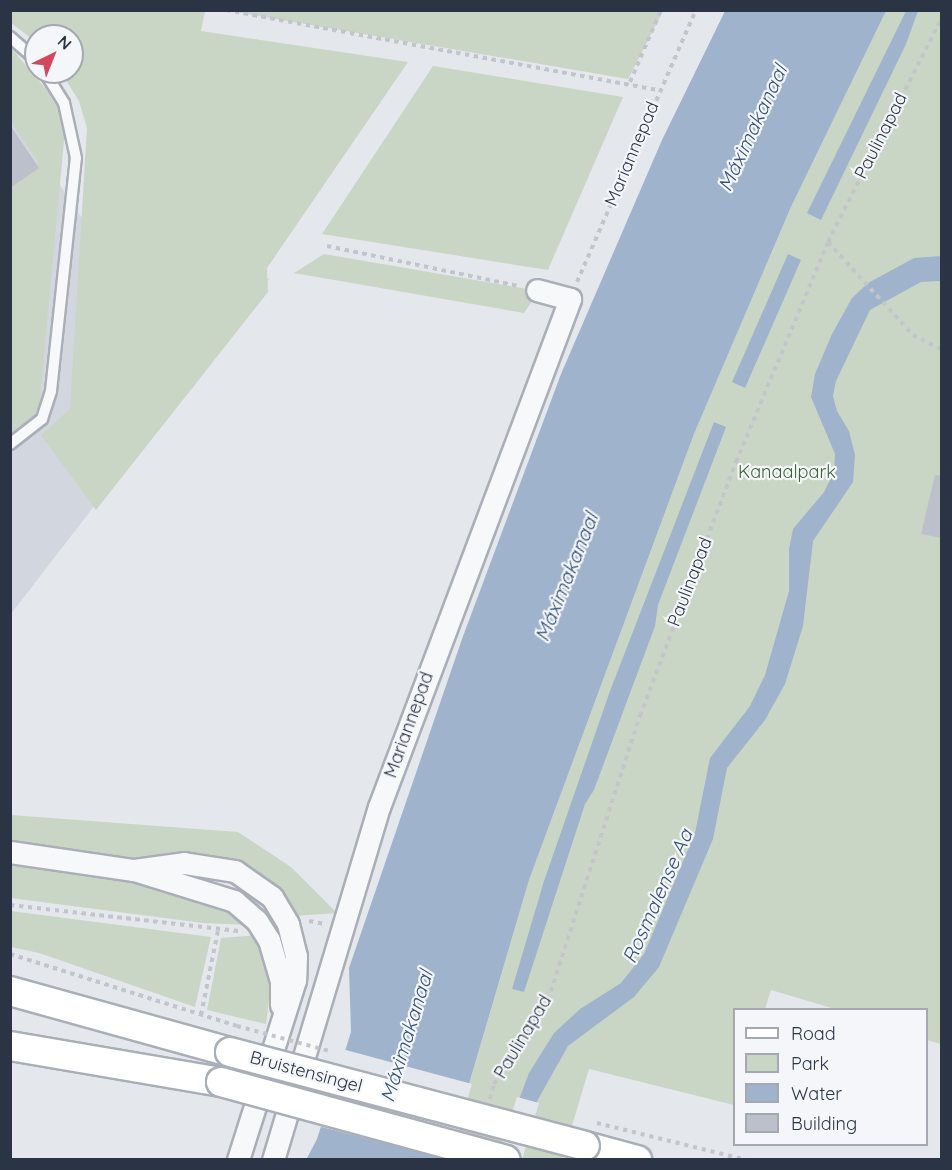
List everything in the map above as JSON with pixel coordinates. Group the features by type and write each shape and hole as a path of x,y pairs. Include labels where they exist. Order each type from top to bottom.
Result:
{"main road":[{"name":"Bruistensingel","path":"10,991 233,1039 637,1160"},
{"name":"Bruistensingel","path":"10,1046 221,1082 506,1160"}],"street":[{"path":"537,290 570,299"},
{"name":"Mariannepad","path":"273,1160 379,807 570,299"},
{"path":"10,852 134,870 165,864 221,867 249,878 272,897 288,924 296,956 295,980 238,1160"}],"lane":[{"path":"10,37 24,49"},
{"path":"10,444 42,419 51,391 76,158 64,103 52,84"}],"path":[{"path":"226,10 630,82 659,90"},
{"path":"630,82 661,10"},
{"name":"Mariannepad","path":"570,299 659,90 696,10"},
{"name":"Paulinapad","path":"489,1106 494,1084 548,1000 640,716 736,462 828,242 942,17"},
{"path":"828,242 912,335 942,350"},
{"path":"327,246 537,290"},
{"path":"10,905 218,931 201,1015"},
{"path":"10,954 85,974 201,1015 233,1039"}],"shaded area":[{"path":"10,110 108,257 269,279 11,614"}],"green space":[{"path":"663,10 628,79 229,11"},
{"path":"10,11 205,11 201,31 408,62 267,268 268,292 96,510 41,435 70,409 87,128 79,101 68,84 84,84 84,24 24,24 24,33 11,23"},
{"name":"Kanaalpark","path":"886,11 941,11 941,1044 928,1040 928,1008 832,1008 771,990 765,1008 733,1008 733,1105 589,1069 562,1159 447,1160 529,880 694,434 791,207"},
{"path":"11,48 24,63 24,84 42,84 59,110 65,130 39,408 31,419 11,432 11,181 38,162 11,122"},
{"path":"433,66 623,97 548,270 322,234"},
{"path":"324,254 539,291 524,313 294,273"},
{"path":"11,815 238,832 291,867 337,913 294,916 283,894 270,883 192,858 111,857 11,844"},
{"path":"11,862 207,895 249,925 203,923 11,898"},
{"path":"11,911 211,937 195,1007 39,953 11,947"},
{"path":"258,935 272,976 266,1024 207,1010 221,938"}],"water":[{"name":"Máximakanaal","path":"725,11 886,11 791,207 694,434 529,880 447,1159 306,1160 317,1139 351,1032 349,968 462,639 561,374 662,140"},
{"path":"906,11 918,11 906,44 821,220 807,213"},
{"path":"788,254 801,260 745,388 732,382"},
{"path":"941,256 941,281 921,282 870,310 836,381 833,396 837,411 849,431 855,455 853,482 813,541 803,626 785,684 765,720 727,768 713,839 659,967 634,997 568,1046 531,1112 516,1107 529,1073 554,1033 580,1009 621,983 644,954 695,833 710,758 750,706 765,675 789,591 789,549 793,529 824,492 834,472 835,454 811,397 815,374 832,334 852,298 868,283 914,258"},
{"path":"714,422 726,427 658,605 655,626 594,790 585,804 524,992 512,989 544,881 610,691"}],"pier":[{"path":"342,1049 472,1084 450,1160 318,1126"},
{"path":"517,1097 539,1103 522,1160 497,1160"}],"building":[{"path":"10,125 39,168 10,188"},
{"path":"935,475 942,476 942,538 921,534"}],"water label":[{"name":"Rosmalense Aa","path":"657,896"}]}
